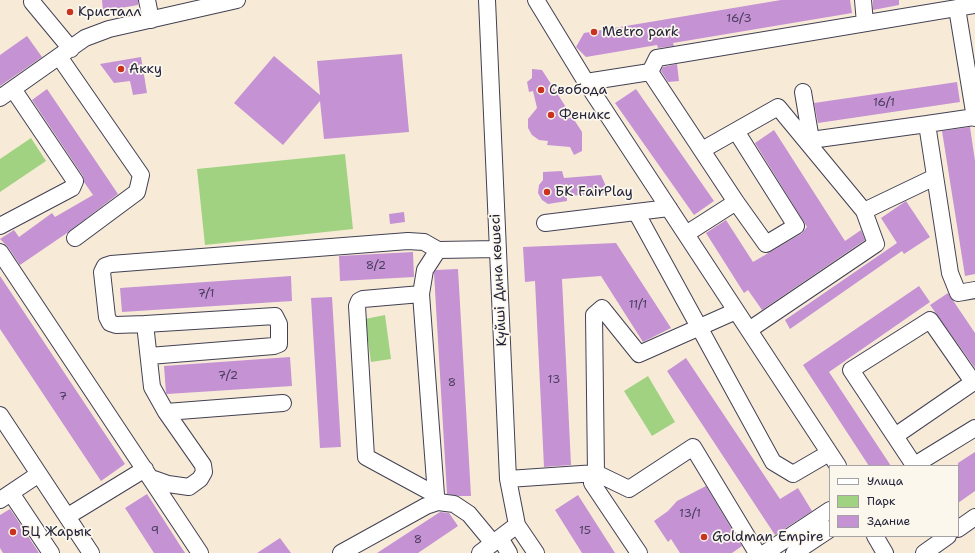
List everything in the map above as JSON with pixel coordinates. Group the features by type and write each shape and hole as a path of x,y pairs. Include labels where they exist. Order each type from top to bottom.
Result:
{"street":[{"path":"147,0 151,20"},
{"path":"0,98 85,38 109,29 151,20 215,3 237,0"},
{"name":"Күйші Дина көшесі","path":"487,0 508,479 517,525 536,553"},
{"path":"536,0 586,82 833,460 793,474 773,462 636,212"},
{"path":"863,0 865,23"},
{"path":"32,2 141,175 137,192 75,238"},
{"path":"650,72 657,58 975,5"},
{"path":"803,92 811,140 975,117 957,8"},
{"path":"586,82 650,72"},
{"path":"650,72 736,202 766,244 796,226 736,131"},
{"path":"0,226 72,188 75,181 13,89"},
{"path":"702,150 778,107 864,211 876,244 749,330"},
{"path":"927,124 950,273 958,293 975,290"},
{"path":"864,211 935,177"},
{"path":"686,234 736,202"},
{"path":"545,223 669,208"},
{"path":"149,356 274,346 279,344 279,324 275,316 145,324 116,325 110,323 107,317 102,272 105,266 111,264 408,241 424,242 438,250 498,249"},
{"path":"437,498 421,294 425,270 438,250"},
{"path":"2,260 148,473 200,553"},
{"path":"421,294 363,299 359,301 357,306 366,457 437,498 454,504 469,514 500,547"},
{"path":"639,553 592,483 596,473 594,315 602,308 639,354 736,311"},
{"path":"895,436 974,382 930,320 851,370 913,465"},
{"path":"145,324 152,387 166,412 203,465 204,472 200,479 190,487 168,484 148,473"},
{"path":"166,412 283,403"},
{"path":"0,415 91,553"},
{"path":"916,465 975,428"},
{"path":"508,479 596,473 629,490 693,447 757,553"},
{"path":"68,516 148,473"},
{"path":"39,474 6,496 51,553"},
{"path":"341,553 426,506 437,498"},
{"path":"765,553 829,511"},
{"path":"959,528 975,517"},
{"path":"480,553 500,547 517,525"},
{"path":"794,553 829,530"},
{"path":"875,537 885,553"},
{"path":"924,553 947,537"}],"green space":[{"path":"31,138 46,161 0,192 0,159"},
{"path":"345,154 353,229 205,245 197,169"},
{"path":"385,315 391,359 371,362 365,319"},
{"path":"648,376 675,422 652,436 624,391"}],"building":[{"path":"102,0 138,0 138,5 103,11"},
{"path":"781,0 850,0 852,13 673,43 674,46 658,48 657,45 586,57 576,47 584,33"},
{"path":"873,0 899,0 899,5 873,10"},
{"path":"27,36 42,57 0,86 0,55"},
{"path":"402,54 409,132 324,139 320,101 283,145 234,103 274,56 320,95 317,61"},
{"path":"141,57 147,93 133,95 130,81 114,83 100,64"},
{"path":"677,64 679,81 668,82 661,71 663,67"},
{"name":"Феникс","path":"532,69 542,70 582,132 582,151 574,155 570,147 547,145 548,141 539,140 532,135 528,128 528,119 537,108 533,91 529,92 527,82 532,78"},
{"path":"957,82 960,102 818,123 814,103"},
{"path":"47,89 118,194 67,233 20,265 8,247 0,239 14,230 19,237 52,213 55,217 93,195 84,182 83,176 32,100"},
{"path":"636,89 714,201 694,215 615,103"},
{"path":"970,127 975,161 975,274 965,276 942,131"},
{"path":"774,130 845,241 861,230 865,240 762,310 748,290 744,293 706,233 726,220 753,262 801,234 807,227 755,143"},
{"path":"562,171 564,178 601,175 609,193 567,196 567,201 548,204 542,200 538,193 539,185 543,180 543,172"},
{"path":"906,201 930,237 904,254 902,251 790,329 785,320 897,243 881,218"},
{"path":"404,212 405,222 390,224 389,214"},
{"path":"616,243 671,328 643,342 601,276 562,279 571,465 544,467 535,281 525,282 523,247"},
{"path":"413,252 414,277 340,281 339,256"},
{"path":"458,269 471,496 447,494 434,273 436,270"},
{"path":"0,276 125,464 101,481 0,329"},
{"path":"291,276 292,301 122,312 120,288"},
{"path":"919,286 930,302 829,372 890,465 868,465 803,365"},
{"path":"948,293 975,333 975,368 930,305"},
{"path":"332,297 341,447 320,448 311,298"},
{"path":"290,357 292,386 166,393 164,366"},
{"path":"686,358 780,499 798,488 812,511 775,535 667,371"},
{"path":"975,452 975,491 959,502 959,465 958,463"},
{"path":"706,486 742,546 732,553 680,553 671,539 668,542 654,521 668,511 677,501"},
{"path":"147,494 185,553 154,553 125,508"},
{"path":"578,495 615,553 582,553 555,510"},
{"name":"БЦ Жарык","path":"10,509 39,553 3,553 0,548 0,515"},
{"path":"440,512 449,513 458,526 418,553 377,553"},
{"path":"280,538 291,553 257,553"}],"place":[{"name":"Кристалл","path":"70,12"},
{"name":"Metro park","path":"594,32"},
{"name":"Акку","path":"121,69"},
{"name":"Свобода","path":"541,90"},
{"name":"Феникс","path":"551,115"},
{"name":"БК FairPlay","path":"547,192"},
{"name":"БЦ Жарык","path":"13,532"},
{"name":"Goldman Empire","path":"704,537"}]}
